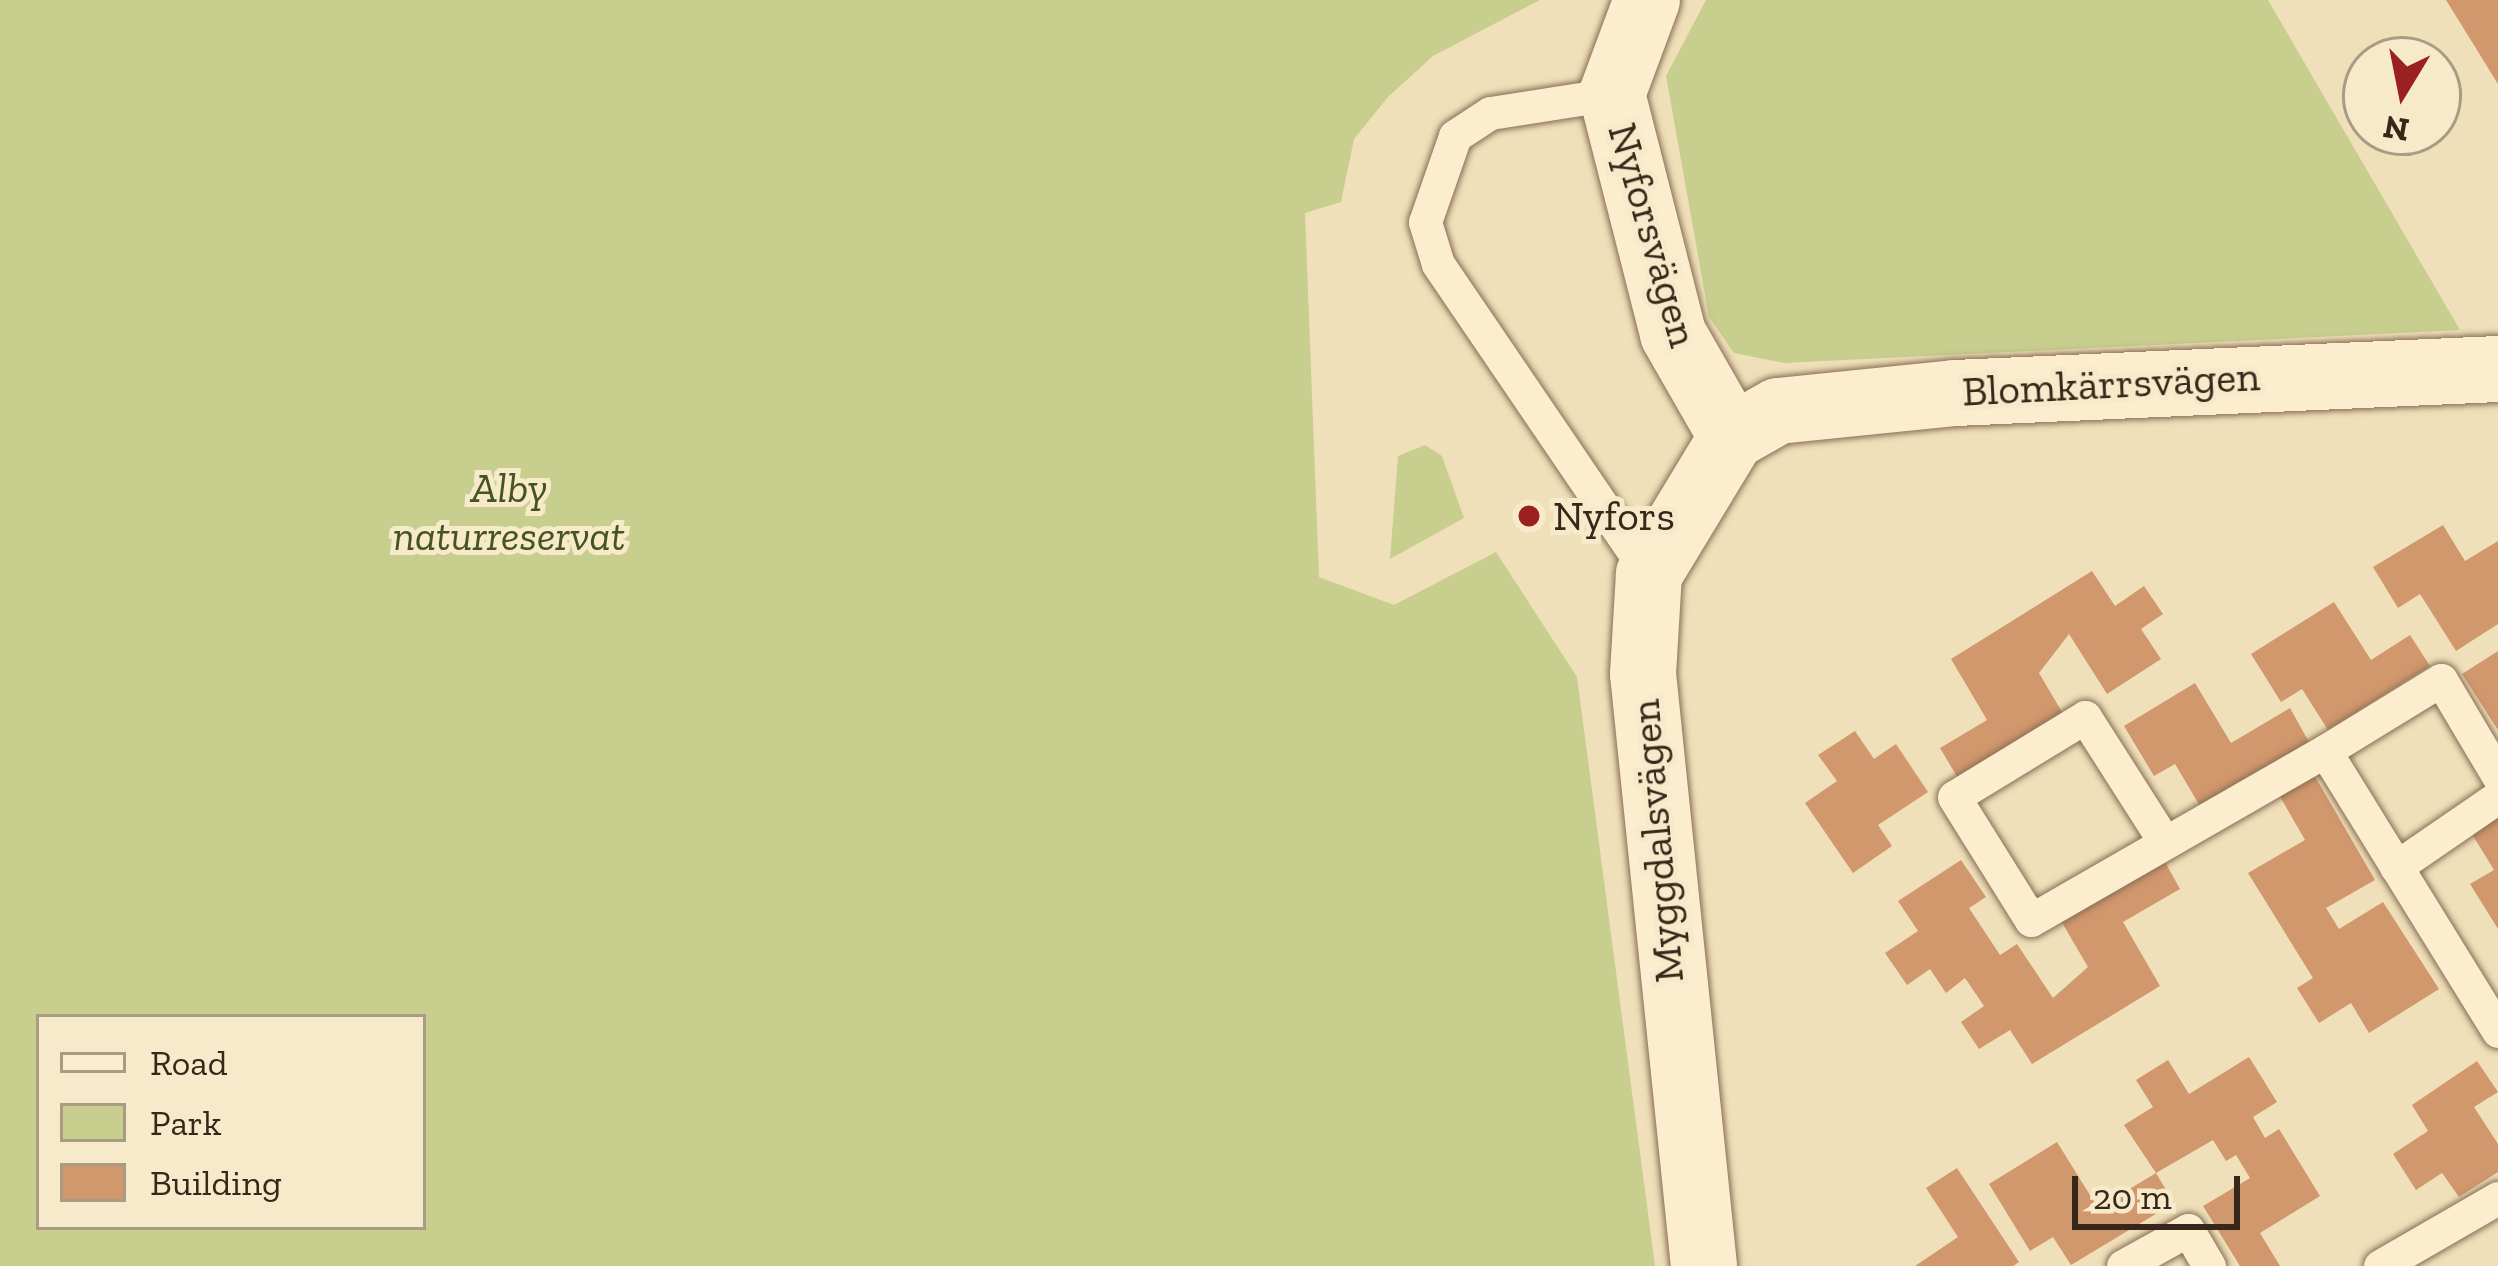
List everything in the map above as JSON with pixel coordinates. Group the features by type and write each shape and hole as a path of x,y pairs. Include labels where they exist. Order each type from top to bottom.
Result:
{"street":[{"path":"1612,94 1647,0"},
{"name":"Nyforsvägen","path":"1612,94 1673,334 1732,437"},
{"name":"Blomkärrsvägen","path":"1732,437 1778,411 1955,393 2498,369"},
{"name":"Myggdalsvägen","path":"1704,1266 1643,674 1649,574 1732,437"}],"lane":[{"path":"1612,94 1472,124 1432,178 1425,222 1438,264 1649,574"},
{"path":"2164,841 2085,717 1954,797 2031,920 2441,680 2498,776"},
{"path":"2325,751 2498,1030"},
{"path":"2396,866 2498,797"},
{"path":"2380,1266 2498,1198"},
{"path":"2123,1266 2188,1229 2210,1266"}],"green space":[{"name":"Alby naturreservat","path":"0,0 1540,0 1433,56 1388,97 1354,139 1341,202 1305,213 1319,577 1394,605 1496,552 1577,677 1655,1266 0,1266"},
{"path":"1706,0 2268,0 2342,127 2342,156 2359,156 2460,330 1784,363 1734,353 1709,317 1666,76"},
{"path":"1425,445 1442,456 1464,518 1390,559 1398,456"}],"building":[{"path":"2446,0 2498,0 2498,84"},
{"path":"2443,525 2465,561 2498,541 2498,624 2456,651 2420,594 2398,608 2373,567"},
{"path":"2092,571 2115,606 2144,586 2163,614 2141,629 2161,659 2107,694 2069,634 2039,673 2065,717 1959,780 1940,748 1987,720 1951,659"},
{"path":"2334,602 2371,660 2410,635 2430,666 2328,730 2302,689 2281,702 2251,654"},
{"path":"2498,651 2498,730 2462,674"},
{"path":"2195,683 2231,743 2290,708 2309,742 2200,806 2175,764 2154,776 2124,726"},
{"path":"1855,731 1874,759 1896,744 1928,792 1878,825 1892,846 1853,873 1805,803 1837,781 1818,755"},
{"path":"2313,773 2375,880 2326,908 2339,929 2383,902 2439,989 2369,1033 2351,1003 2319,1023 2297,988 2313,978 2248,873 2305,840 2278,793"},
{"path":"2498,807 2498,929 2470,884 2494,870 2467,826"},
{"path":"1961,860 1986,897 1969,908 2000,955 2017,944 2053,998 2088,967 2061,921 2164,860 2180,889 2123,922 2160,986 2032,1064 2010,1030 1979,1049 1961,1022 1984,1006 1965,978 1946,993 1930,969 1907,985 1885,953 1918,931 1898,901"},
{"path":"2249,1057 2277,1102 2253,1117 2265,1138 2279,1129 2320,1196 2260,1233 2280,1266 2240,1266 2203,1206 2250,1178 2236,1155 2226,1161 2213,1140 2156,1173 2124,1125 2153,1107 2136,1080 2168,1060 2189,1094"},
{"path":"2477,1061 2498,1092 2474,1107 2498,1144 2498,1172 2459,1197 2442,1173 2416,1190 2393,1154 2428,1131 2412,1105"},
{"path":"2057,1142 2098,1208 2156,1173 2174,1203 2071,1265 2053,1237 2030,1251 1989,1184"},
{"path":"1957,1168 2019,1262 2013,1266 1915,1266 1958,1237 1926,1188"}],"place":[{"name":"Nyfors","path":"1529,516"}]}
